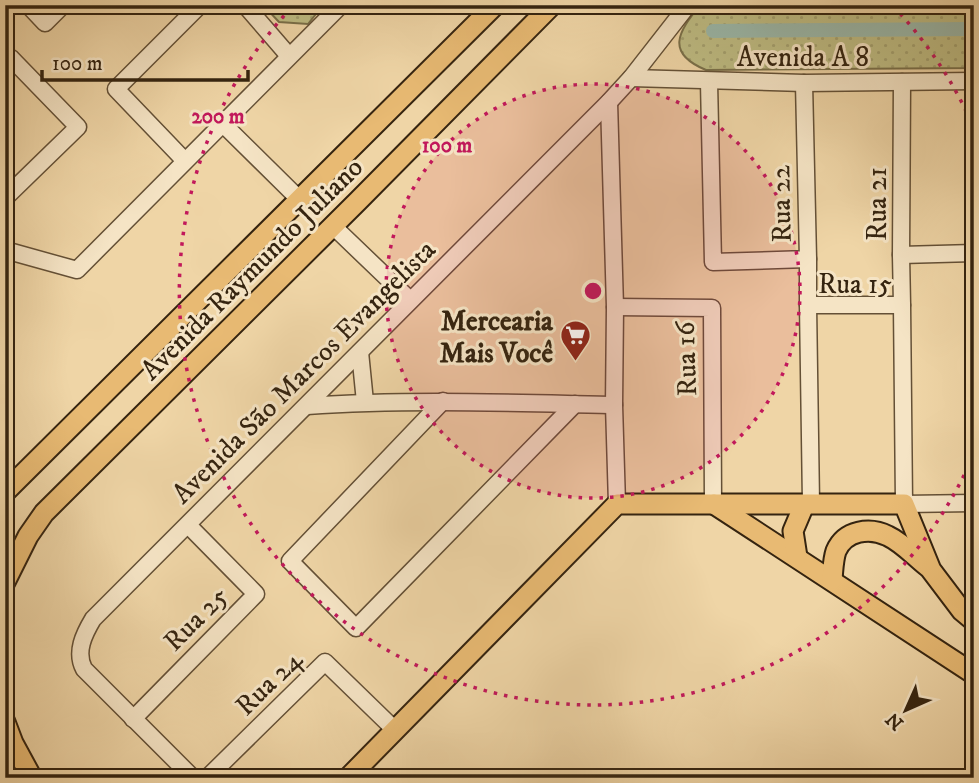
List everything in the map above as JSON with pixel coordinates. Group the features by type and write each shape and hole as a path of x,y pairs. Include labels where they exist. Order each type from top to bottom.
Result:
{"main road":[{"name":"Avenida Raymundo Juliano","path":"5,492 495,5"},
{"name":"Avenida Raymundo Juliano","path":"5,582 44,513 552,5"},
{"path":"713,503 974,674"},
{"path":"348,778 617,504 904,504 931,570"},
{"path":"797,557 793,531 807,504"},
{"path":"832,579 834,562 841,543 857,532 869,530 891,537 931,570 962,611 974,621"},
{"path":"5,722 32,778"}],"street":[{"path":"28,5 45,23 63,5"},
{"path":"185,161 116,89 200,5"},
{"path":"245,5 289,56"},
{"path":"5,250 77,270 341,5"},
{"name":"Avenida São Marcos Evangelista","path":"193,778 81,665 80,653 85,632 93,619 307,406 409,299 609,102 688,5"},
{"path":"5,64 11,58 78,127 5,198"},
{"name":"Avenida A 8","path":"631,78 804,83 974,81"},
{"name":"Rua 22","path":"709,82 713,262 808,259 804,83"},
{"name":"Rua 21","path":"902,82 901,255 974,253"},
{"path":"609,102 617,504"},
{"path":"222,123 299,199"},
{"path":"333,226 409,299"},
{"path":"901,255 901,305"},
{"path":"808,259 808,306"},
{"name":"Rua 15","path":"807,504 808,306 901,305 904,504"},
{"name":"Rua 16","path":"615,307 712,308 713,503"},
{"path":"360,352 365,402"},
{"path":"307,406 443,401 614,405"},
{"path":"443,401 289,562 356,628 575,404"},
{"path":"904,504 974,503"},
{"name":"Rua 25","path":"133,719 256,594 188,525"},
{"name":"Rua 24","path":"207,778 325,662 395,730"}],"shaded area":[{"path":"263,5 323,5 308,24 279,22"},
{"path":"700,5 974,5 974,68 706,70 685,56 679,41 686,24"}],"waterway":[{"path":"713,31 974,29"}],"place":[{"name":"Mercearia Mais Você","path":"576,363"}]}
